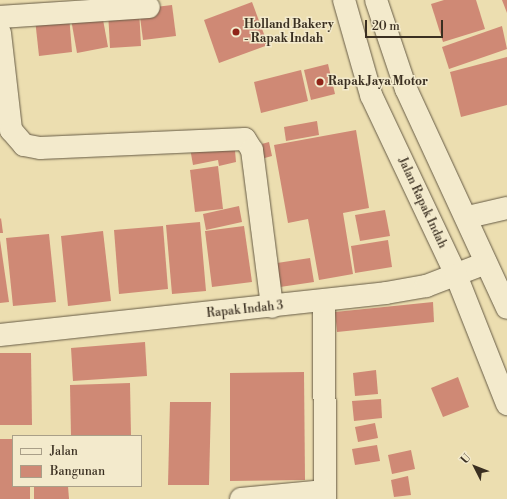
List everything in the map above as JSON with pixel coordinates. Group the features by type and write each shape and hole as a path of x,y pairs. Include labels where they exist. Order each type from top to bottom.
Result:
{"street":[{"name":"Jalan Rapak Indah","path":"344,0 371,95 456,275 507,404"},
{"path":"376,0 406,89 468,217 486,263 507,308"},
{"path":"0,18 149,7"},
{"path":"0,33 11,130 24,145 40,148 245,139 252,150 272,307"},
{"path":"468,217 507,208"},
{"name":"Rapak Indah 3","path":"0,336 324,301 426,286 486,263"},
{"path":"241,499 325,495 324,301"}],"building":[{"path":"444,0 476,0 485,29 443,42 431,4"},
{"path":"502,0 507,0 507,13"},
{"name":"Holland Bakery - Rapak Indah","path":"252,2 268,45 219,63 204,20"},
{"path":"172,5 176,36 143,40 139,9"},
{"path":"139,9 141,46 110,48 108,11"},
{"path":"102,14 108,47 77,53 71,19"},
{"path":"69,15 72,52 39,56 35,19"},
{"path":"502,26 507,49 449,69 442,47"},
{"path":"507,57 507,105 461,117 450,72"},
{"name":"Rapak Jaya Motor","path":"328,64 335,94 311,100 304,70"},
{"path":"301,70 308,101 261,113 254,82"},
{"path":"317,121 319,135 286,141 284,127"},
{"path":"356,130 369,208 343,213 353,274 319,280 308,219 288,223 274,145"},
{"path":"234,139 236,162 219,166 218,160 193,165 190,148"},
{"path":"269,142 272,156 261,159 258,145"},
{"path":"218,166 223,209 195,212 190,170"},
{"path":"239,206 242,222 206,230 203,214"},
{"path":"385,210 390,236 360,241 355,215"},
{"path":"1,218 3,233 0,233"},
{"path":"200,222 206,291 172,294 166,225"},
{"path":"163,226 168,289 119,294 114,230"},
{"path":"244,226 252,282 212,287 205,231"},
{"path":"103,231 111,301 68,306 61,236"},
{"path":"49,234 56,302 13,306 6,238"},
{"path":"0,240 9,302 0,303"},
{"path":"388,240 392,267 355,273 351,246"},
{"path":"310,258 314,282 280,287 277,263"},
{"path":"433,302 434,322 337,332 335,312"},
{"path":"145,342 147,376 73,381 71,348"},
{"path":"0,353 31,353 32,425 0,425"},
{"path":"376,370 378,394 355,396 353,373"},
{"path":"304,372 305,480 230,481 230,373"},
{"path":"458,377 469,407 443,417 431,388"},
{"path":"130,383 131,435 71,435 70,385"},
{"path":"381,399 382,418 354,421 352,401"},
{"path":"170,402 211,402 209,485 168,485"},
{"path":"375,423 378,438 358,442 355,427"},
{"path":"0,439 12,439 12,487 30,487 30,499 0,499"},
{"path":"377,445 380,461 355,465 352,449"},
{"path":"411,450 415,469 392,474 388,455"},
{"path":"408,476 411,495 394,497 391,480"},
{"path":"34,487 68,487 69,499 34,499"}],"place":[{"name":"Holland Bakery - Rapak Indah","path":"236,32"},
{"name":"Rapak Jaya Motor","path":"320,82"}]}
